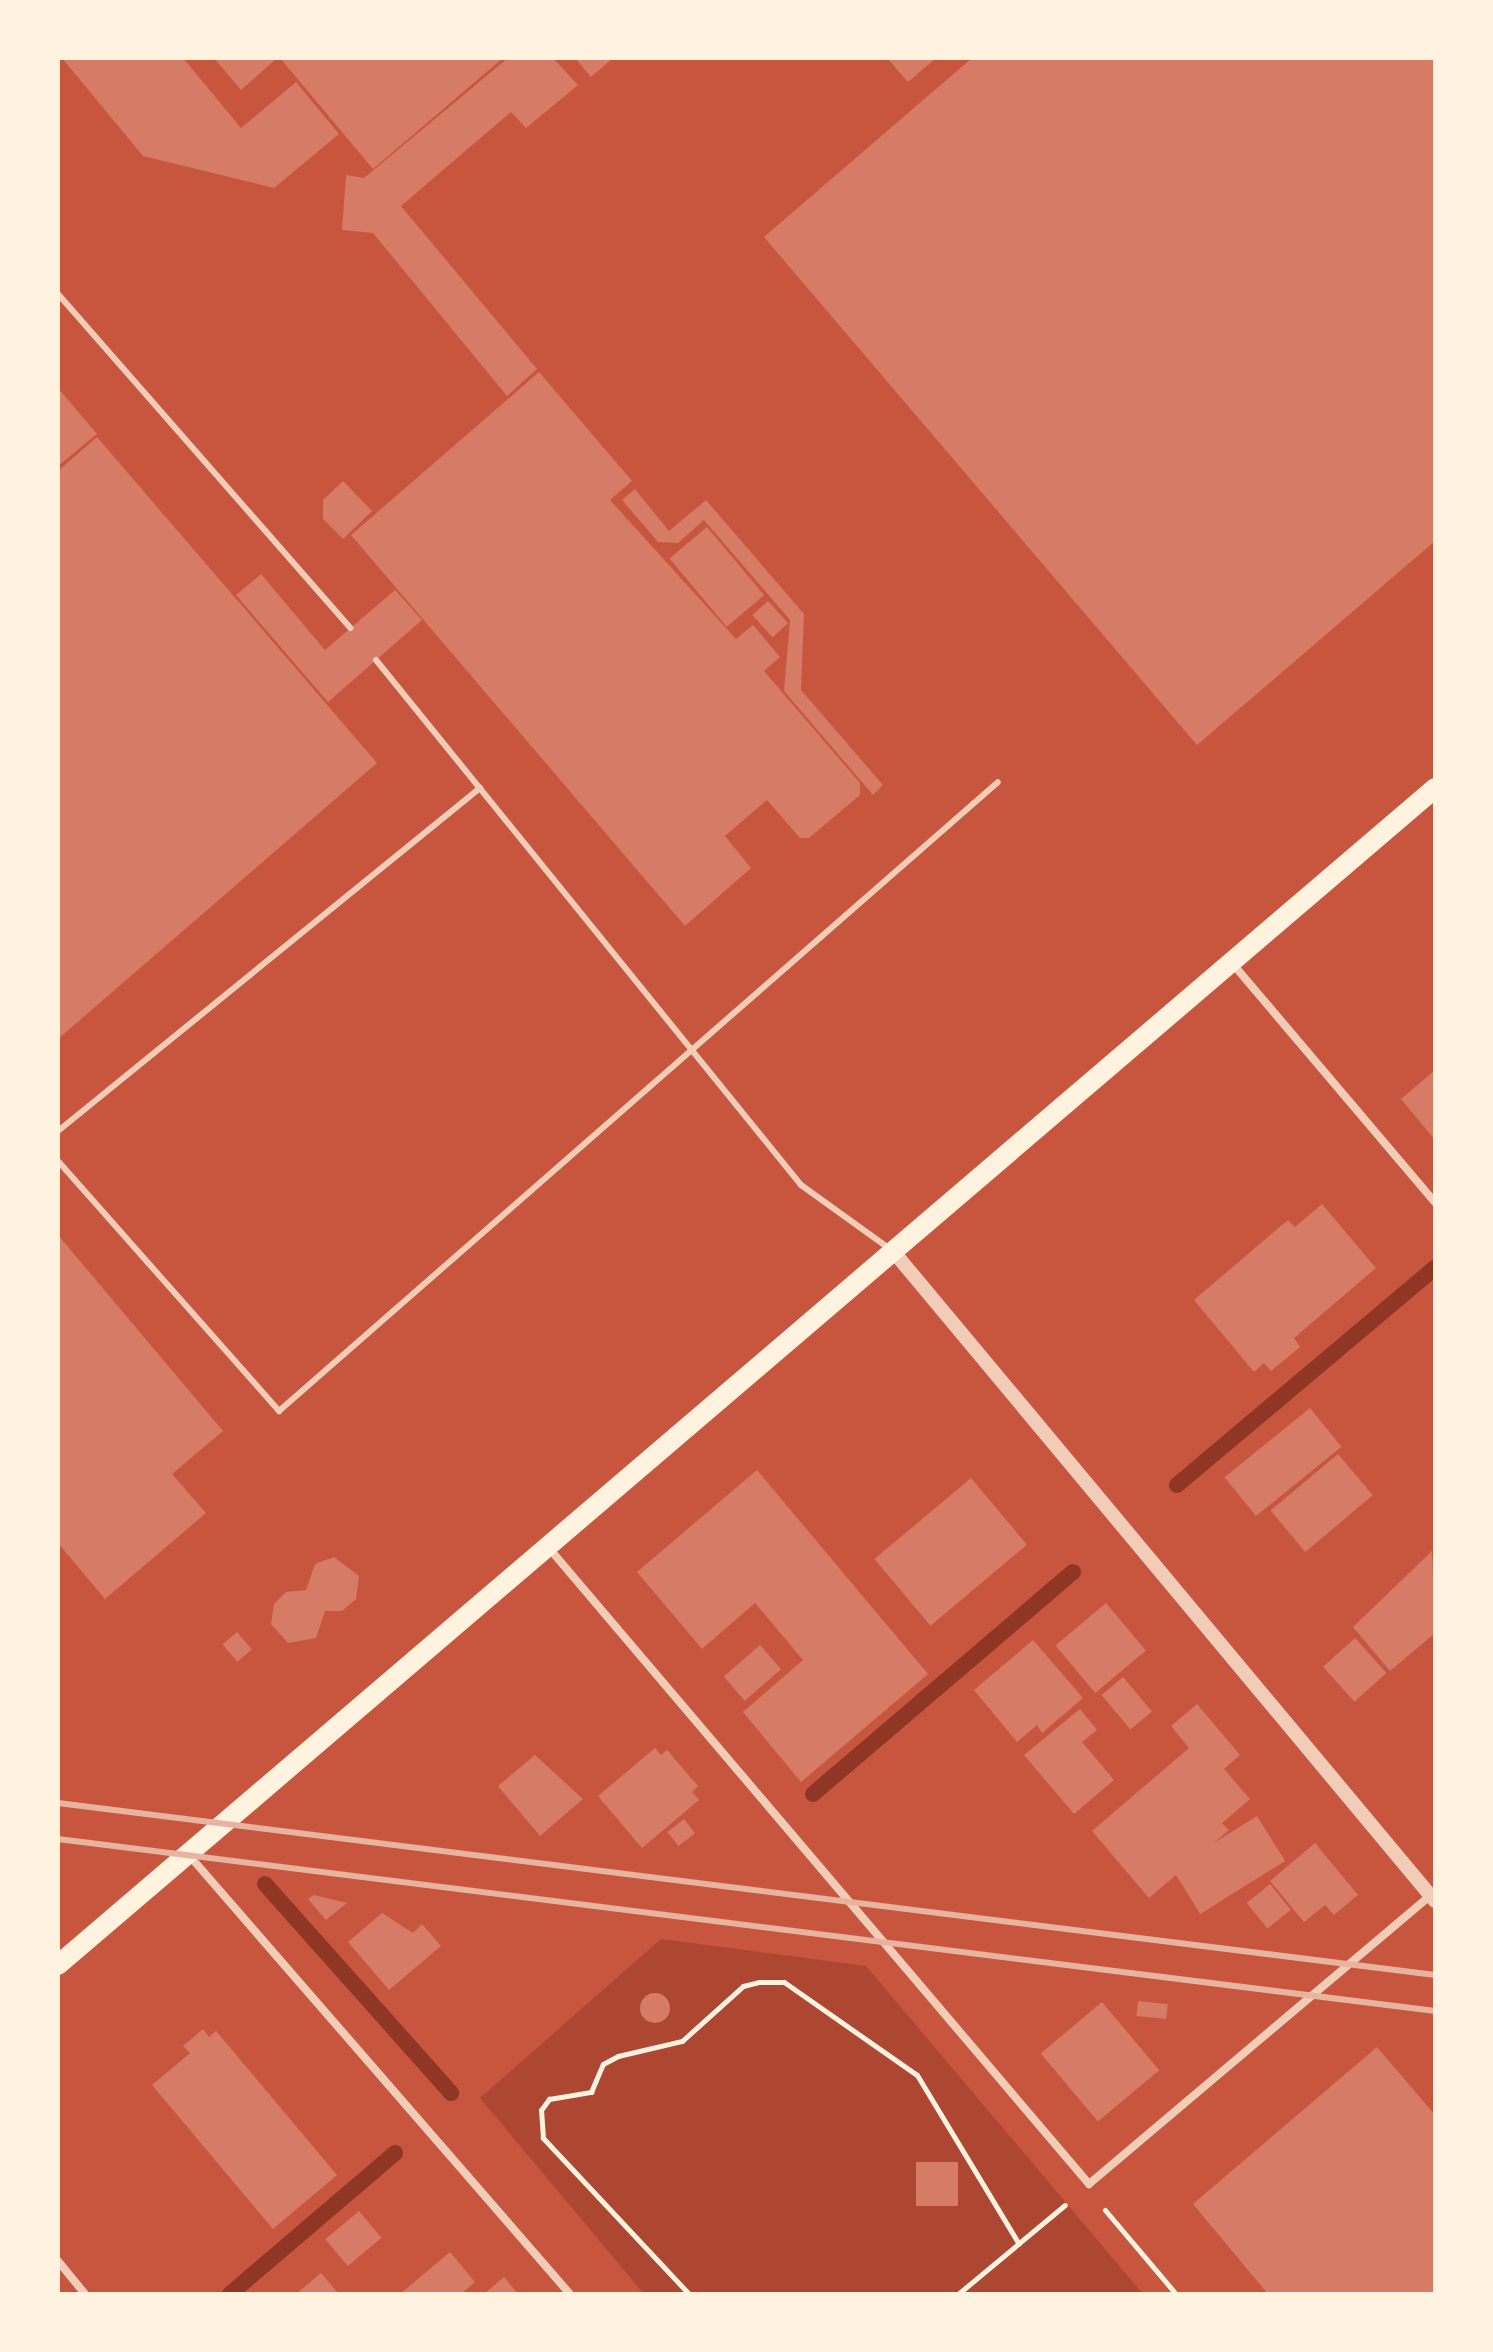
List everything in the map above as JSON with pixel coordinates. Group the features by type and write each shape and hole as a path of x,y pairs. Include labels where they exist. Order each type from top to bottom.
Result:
{"main road":[{"path":"58,1965 1435,788"}],"street":[{"path":"1231,962 1435,1202"},
{"path":"547,1547 1089,2184 1433,1896 893,1251"},
{"path":"188,1854 570,2294"},
{"path":"58,2261 85,2294"}],"lane":[{"path":"58,294 350,628"},
{"path":"376,660 801,1185 893,1251"},
{"path":"58,1161 279,1411 998,782"},
{"path":"58,1131 480,788"}],"path":[{"path":"689,2294 543,2138 541,2110 549,2099 591,2092 603,2064 618,2056 682,2041 743,1986 759,1982 784,1982 917,2075 1019,2244"},
{"path":"958,2294 1089,2184 1125,2242 1176,2294"}],"shaded area":[{"path":"661,1939 866,1966 1143,2294 644,2294 480,2098"}],"building":[{"path":"62,58 183,58 241,128 296,82 339,134 274,188 143,156"},
{"path":"214,58 277,58 241,90"},
{"path":"280,58 503,58 373,169"},
{"path":"508,58 553,58 578,85 526,128 511,112 401,206 537,369 507,396 373,233 342,230 346,175 364,178"},
{"path":"575,58 613,58 591,77"},
{"path":"887,58 936,58 908,82"},
{"path":"972,58 1435,58 1435,541 1197,745 764,237"},
{"path":"539,372 632,481 610,500 736,639 753,625 780,657 764,671 860,783 860,795 809,838 800,838 767,800 725,836 751,868 685,926 351,535"},
{"path":"58,388 97,434 58,466"},
{"path":"97,437 377,763 58,1039 58,471"},
{"path":"343,481 372,511 343,539 323,519 323,500"},
{"path":"635,489 669,531 706,500 804,614 801,690 883,785 873,795 784,691 790,620 704,520 678,543 658,542 622,500"},
{"path":"707,527 764,595 727,627 669,558"},
{"path":"261,574 325,650 395,590 422,620 328,702 236,595"},
{"path":"768,601 788,623 772,637 752,615"},
{"path":"1435,1070 1435,1140 1401,1099"},
{"path":"1322,1204 1376,1268 1294,1338 1300,1347 1271,1371 1264,1363 1254,1372 1194,1300 1288,1220 1295,1227"},
{"path":"58,1235 223,1431 172,1474 206,1513 105,1599 58,1543"},
{"path":"1310,1408 1341,1447 1256,1516 1225,1477"},
{"path":"1338,1454 1373,1495 1305,1552 1271,1511"},
{"path":"757,1470 928,1674 801,1782 743,1712 803,1660 755,1603 702,1649 637,1572"},
{"path":"971,1478 1027,1545 930,1626 874,1559"},
{"path":"1432,1551 1435,1633 1390,1671 1353,1627"},
{"path":"334,1557 359,1576 356,1599 342,1611 325,1611 316,1638 288,1643 271,1624 274,1604 286,1592 306,1590 315,1564"},
{"path":"1106,1603 1146,1650 1095,1693 1055,1645"},
{"path":"237,1632 252,1650 237,1662 222,1644"},
{"path":"1355,1638 1386,1673 1354,1702 1323,1667"},
{"path":"1033,1640 1083,1698 1042,1733 1037,1725 1017,1742 974,1690"},
{"path":"760,1645 781,1669 745,1701 724,1676"},
{"path":"1123,1677 1152,1711 1130,1729 1102,1695"},
{"path":"1197,1704 1240,1755 1224,1769 1250,1799 1222,1823 1229,1830 1149,1898 1092,1831 1189,1748 1171,1726"},
{"path":"1080,1709 1097,1730 1082,1742 1114,1780 1074,1814 1024,1755"},
{"path":"655,1748 661,1755 667,1750 698,1786 692,1792 699,1800 642,1848 598,1796"},
{"path":"535,1755 583,1799 540,1836 498,1786"},
{"path":"1257,1816 1285,1861 1200,1914 1172,1869"},
{"path":"684,1819 695,1833 679,1846 667,1832"},
{"path":"1315,1843 1358,1895 1334,1915 1325,1905 1304,1922 1270,1881"},
{"path":"1270,1884 1291,1910 1267,1929 1247,1903"},
{"path":"314,1895 347,1903 326,1920 308,1899"},
{"path":"382,1913 413,1933 422,1924 441,1946 389,1990 348,1942"},
{"path":"655,1993 666,1997 670,2008 666,2019 655,2023 644,2019 640,2008 644,1997"},
{"path":"1138,2001 1168,2004 1166,2019 1136,2016"},
{"path":"1102,2002 1159,2070 1098,2122 1041,2053"},
{"path":"203,2029 209,2037 216,2031 337,2175 273,2229 152,2085 190,2053 183,2046"},
{"path":"1377,2047 1435,2115 1435,2294 1268,2294 1193,2204"},
{"path":"916,2162 958,2162 958,2206 916,2206"},
{"path":"359,2211 381,2238 348,2266 325,2239"},
{"path":"450,2252 475,2282 461,2294 400,2294"},
{"path":"321,2273 339,2294 296,2294"},
{"path":"504,2277 518,2294 484,2294"}],"waterway":[{"path":"1177,1485 1435,1268"},
{"path":"813,1794 1073,1572"},
{"path":"265,1884 451,2093"},
{"path":"230,2294 395,2153"}],"railway":[{"path":"58,1803 1435,1975"},
{"path":"58,1839 1435,2011"}]}
